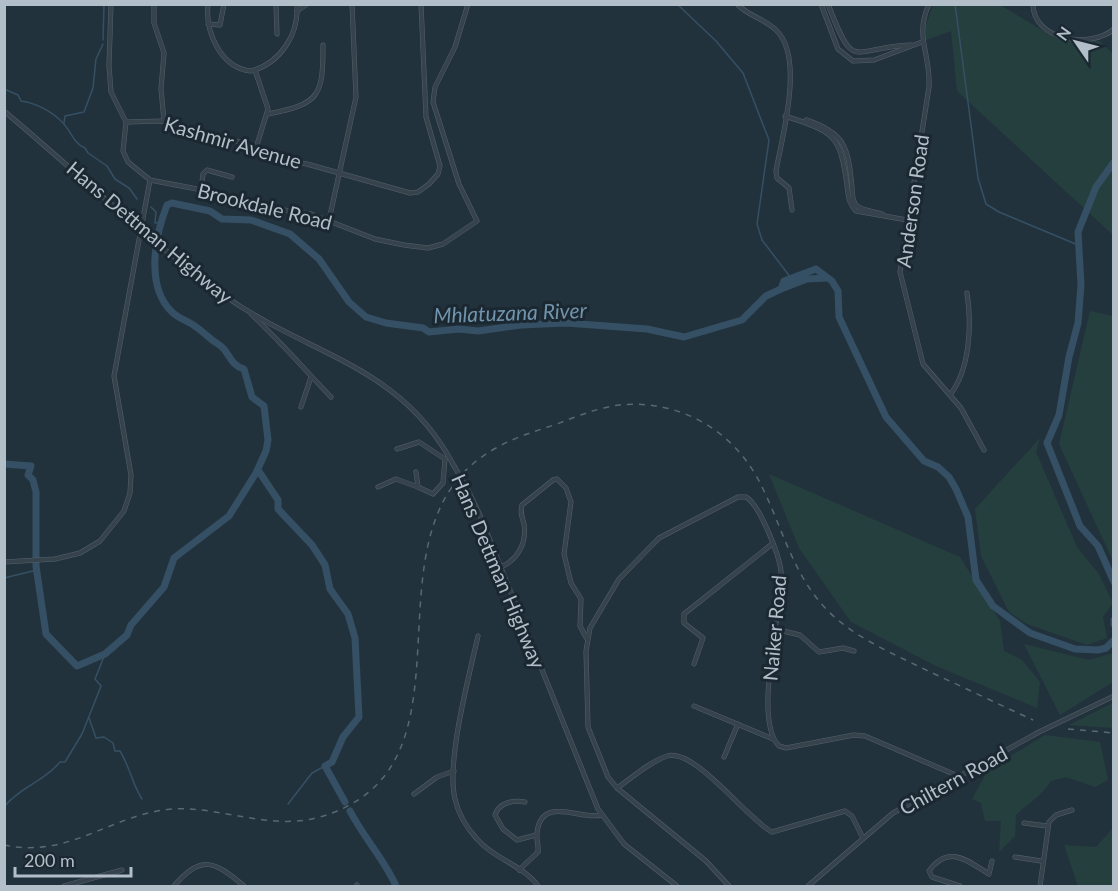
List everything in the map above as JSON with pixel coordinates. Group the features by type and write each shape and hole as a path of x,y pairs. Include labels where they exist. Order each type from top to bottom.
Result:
{"street":[{"path":"4,562 55,559 80,553 100,541 120,518 130,493 129,464 114,376 150,180 133,167 125,157 126,122 111,92 108,43 111,4"},
{"path":"154,4 154,23 164,53 160,89 164,121"},
{"path":"208,4 208,24 225,57 244,70 255,70 275,59 293,35 297,4"},
{"path":"208,24 220,26 224,4"},
{"path":"276,4 277,34"},
{"path":"297,11 307,4"},
{"path":"329,220 356,94 352,4"},
{"name":"Kashmir Avenue","path":"126,122 164,121 256,148 273,158 414,193 423,190 438,174 440,163 426,117 421,4"},
{"name":"Brookdale Road","path":"150,180 201,190 236,203 304,212 382,242 421,248 443,244 477,221 459,184 433,102 435,87 455,48 468,4"},
{"path":"737,4 776,29 783,40 790,70 776,171 777,178 789,188 792,210"},
{"path":"821,4 838,49 850,60 859,62 874,60 922,42"},
{"path":"828,4 843,41 853,51 862,53 915,45"},
{"name":"Anderson Road","path":"929,4 922,23 922,42 928,63 929,87 900,265 902,286 923,364 961,408 984,450"},
{"path":"1033,4 1036,20 1047,30 1064,37 1092,39 1113,29"},
{"path":"268,114 300,105 316,94 323,79 323,45"},
{"path":"255,70 266,100 268,114 256,148"},
{"name":"Hans Dettman Highway","path":"4,111 163,246 247,310 338,356 379,380 414,409 448,453 466,486 501,567 584,780 601,814 630,850 677,886"},
{"path":"785,115 817,124 837,135 848,151 855,203 885,216 907,220"},
{"path":"201,190 203,174 207,170 232,177"},
{"path":"950,395 961,378 965,362 968,293"},
{"path":"247,310 331,397"},
{"path":"301,407 311,377"},
{"path":"397,449 419,442 445,459"},
{"path":"378,487 396,479 433,494 443,483 445,459 448,453"},
{"path":"416,472 418,487"},
{"path":"501,567 513,562 519,553 524,532 522,506 557,479 566,488 571,502 564,554 571,583 581,599 581,630 588,639"},
{"name":"Naiker Road","path":"729,886 706,861 617,788 609,777 588,727 588,639 592,623 619,579 670,530 742,496 755,505 772,544 781,576 768,674 773,739"},
{"path":"694,664 703,638 684,623 684,614 772,544"},
{"path":"775,629 795,633 819,652 843,648 854,651"},
{"path":"478,636 458,733 454,771 456,803 470,829 489,850 538,886"},
{"name":"Chiltern Road","path":"808,886 814,885 893,813 1054,724 1113,696"},
{"path":"694,706 773,739 779,746 786,748 854,735 865,736 958,776"},
{"path":"724,756 739,724"},
{"path":"617,788 659,759 679,755 695,764 772,832 845,811 852,816 863,838"},
{"path":"414,794 437,777 454,771"},
{"path":"525,802 505,803 497,809 495,815 503,829 517,840 536,835"},
{"path":"519,870 538,852 536,835 542,820 553,812 570,810 591,817 601,814"},
{"path":"1040,886 1041,861 1047,826 1056,815 1072,810"},
{"path":"1024,822 1047,826"},
{"path":"960,886 932,877 929,871 942,860 956,856 967,859 989,874 992,861"},
{"path":"1015,857 1041,861"},
{"path":"174,886 194,867 208,863 223,869 244,886"},
{"path":"64,886 122,870"}],"green space":[{"path":"933,5 1000,5 1055,38 1100,41 1113,54 1113,235 957,91 951,31 926,40 925,28"},
{"path":"1090,311 1113,316 1113,561 1059,444"},
{"path":"1040,438 1036,452 1077,547 1099,574 1113,603 1103,617 1107,638 1087,645 1027,624 1009,612 981,556 975,509"},
{"path":"769,474 960,557 1000,621 1004,651 1022,660 1040,682 1037,708 936,666 851,622 799,548"},
{"path":"1024,644 1089,660 1113,653 1113,682 1060,715"},
{"path":"1113,703 1113,728 1069,725"},
{"path":"1045,735 1100,742 1108,780 1095,787 1066,777 1051,781 1016,815 1015,836 999,852 1001,821 985,821 981,803 972,799 988,770"},
{"path":"1113,828 1113,886 1078,886 1064,845 1096,847"}],"waterway":[{"path":"103,40 104,4"},
{"path":"677,4 716,41 743,73 769,140 757,224 762,240 791,278"},
{"path":"955,4 978,178 986,204 999,212 1078,245"},
{"path":"64,123 65,116 84,112 93,88 96,59 103,44"},
{"path":"4,89 18,95 21,101 38,106 59,119 78,144 107,166 115,179 129,188 137,199"},
{"name":"Mhlatuzana River","path":"1114,162 1096,187 1078,232 1081,285 1078,323 1069,357 1059,415 1047,443 1080,526 1098,546 1114,582"},
{"name":"Mhlatuzana River","path":"4,464 31,466 28,475 33,480 36,492 36,566 46,634 77,666 105,654 127,635 131,625 164,587 174,558 229,516 256,473 266,451 268,440 264,406 252,397 244,369 235,364 222,347 172,312 158,289 155,275 156,246 167,205 172,203 210,211 222,219 251,220 290,234 319,259 349,302 366,317 386,323 423,328 429,332 459,329 478,331 521,325 566,323 647,329 684,337 742,320 766,296 781,289 784,281 816,269 832,281 838,291 839,317 886,417 924,461 938,467 949,477 956,489 968,517 976,580 993,606 1030,633 1075,649 1098,650 1106,648 1114,640"},
{"path":"151,207 156,212 155,223 161,222"},
{"name":"Mhlatuzana River","path":"781,289 807,279 827,278"},
{"path":"258,470 278,500 278,509 312,545 325,565 330,589 348,614 355,638 359,717 343,737 332,762 325,766 345,802"},
{"path":"4,578 37,570"},
{"path":"4,807 17,794 54,769 60,762 65,762 82,734 101,686 95,679 105,654"},
{"path":"89,718 96,738 104,737 113,743 115,751 120,751 142,799"},
{"path":"288,804 312,773 325,766"},
{"path":"350,811 396,886"}],"railway":[{"path":"4,845 28,848 50,846 129,819 172,809 208,811 262,820 298,821 316,818 369,792 399,752 413,701 422,588 431,533 453,485 503,444 588,413 619,405 640,404 681,412 700,421 733,445 758,479 805,582 840,622 889,652 1033,720"},
{"path":"1068,729 1114,733"}]}
